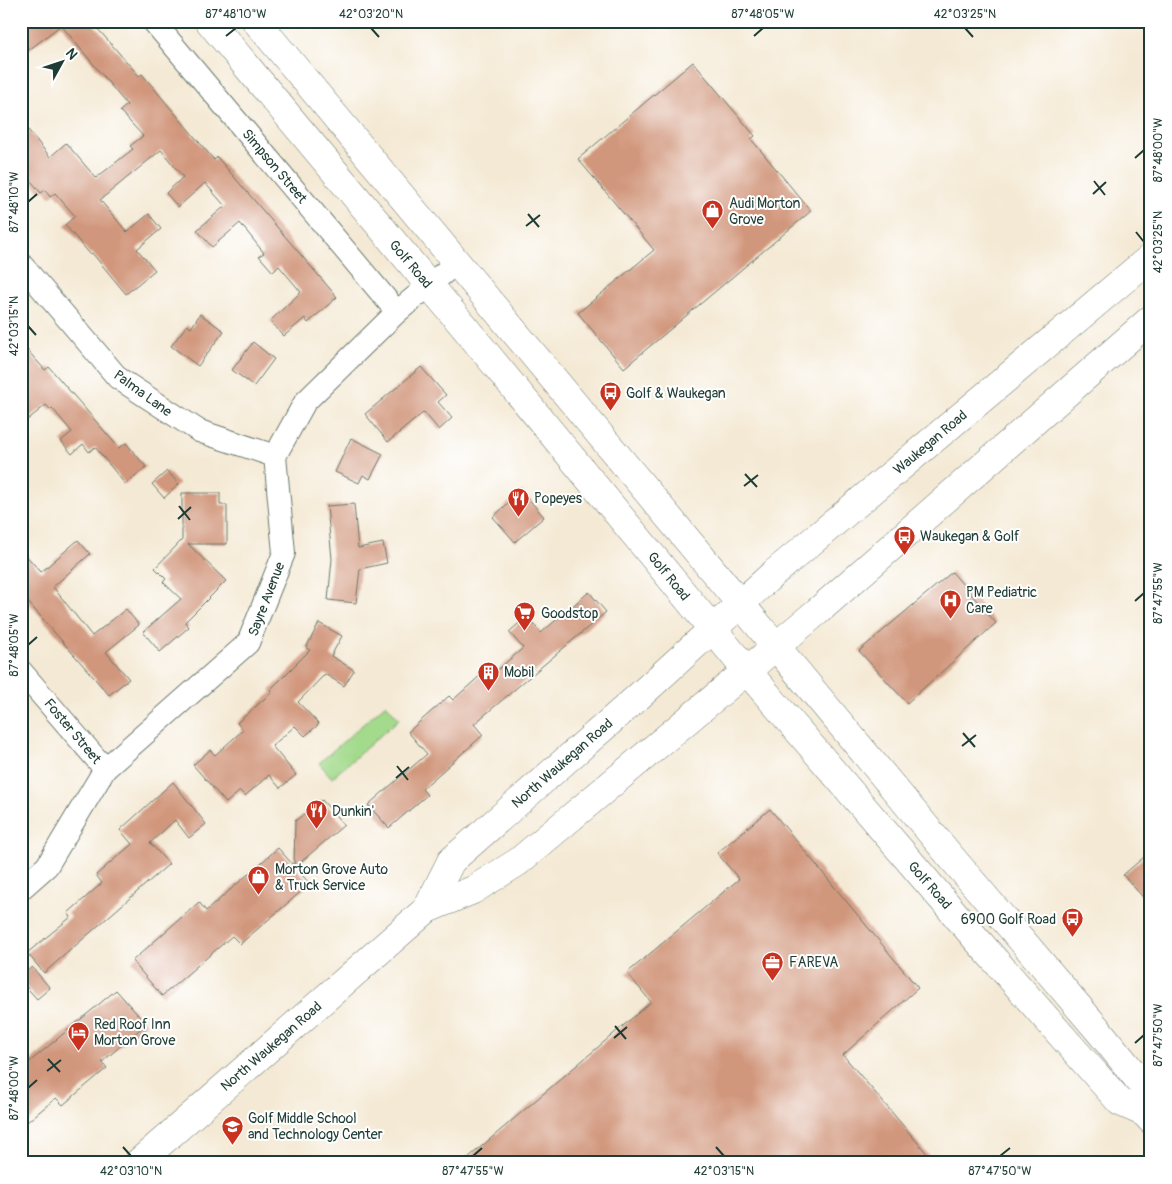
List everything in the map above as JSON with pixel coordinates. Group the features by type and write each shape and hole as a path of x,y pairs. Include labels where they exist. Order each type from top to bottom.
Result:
{"main road":[{"name":"Golf Road","path":"209,21 712,629 991,956 1120,1102 1148,1117"},
{"name":"Golf Road","path":"256,21 946,851 1100,1031 1146,1090 1148,1117"},
{"name":"Waukegan Road","path":"712,629 1151,257"},
{"path":"747,670 1151,319"},
{"name":"North Waukegan Road","path":"427,909 452,860 712,629"},
{"name":"North Waukegan Road","path":"138,1163 427,909 473,890 518,862 747,670"}],"street":[{"name":"Simpson Street","path":"153,21 397,312"},
{"path":"275,456 304,402 397,312 457,262"},
{"name":"Palma Lane","path":"21,264 118,378 199,431 275,456"},
{"name":"Sayre Avenue","path":"21,889 47,866 105,769 248,644 284,553 275,456"},
{"name":"Foster Street","path":"21,670 105,769"}],"green space":[{"path":"386,704 399,719 332,778 319,763"}],"building":[{"path":"34,21 91,21 139,76 142,74 214,160 217,157 337,297 308,323 305,318 284,336 270,321 301,292 279,266 273,272 259,256 264,253 240,223 212,247 197,230 225,206 205,183 178,207 166,193 183,177 161,150 100,200 127,232 149,214 161,229 137,249 155,270 126,294 92,253 90,254 65,225 75,216 55,193 50,197 45,190 41,193 27,176 29,174 21,164 21,121 50,157 66,143 96,178 133,149 130,146 143,136 120,111 127,105 61,25 29,50 21,40 21,31"},
{"name":"Audi Morton Grove","path":"693,62 755,136 751,139 811,211 624,368 578,313 654,250 578,159"},
{"path":"200,314 224,331 198,366 171,346 187,325 191,328"},
{"path":"253,342 274,359 254,386 232,370"},
{"path":"21,343 45,370 49,367 119,448 126,443 146,467 125,484 95,447 89,452 83,444 72,454 61,441 72,432 52,408 51,410 46,405 21,425"},
{"path":"421,367 446,395 438,402 452,418 439,430 424,412 388,442 365,414"},
{"path":"351,438 383,454 370,479 363,475 359,483 335,472"},
{"path":"167,471 179,484 164,498 152,484"},
{"name":"Popeyes","path":"522,491 544,517 515,542 493,517"},
{"path":"182,493 220,493 220,505 227,505 227,544 188,544 226,581 185,622 189,627 160,652 143,632 181,599 163,582 166,579 155,568 182,540"},
{"path":"354,504 358,548 383,543 387,563 360,569 356,603 328,600 332,559 327,506"},
{"path":"78,540 90,554 53,587 92,636 126,609 139,625 106,652 129,679 109,695 21,594 21,550 41,572"},
{"path":"952,572 996,623 907,703 859,651"},
{"path":"589,592 606,612 474,724 483,735 422,789 427,795 389,828 368,805 427,754 408,732 449,696 453,700 483,673 488,678 523,648 509,632 527,616 541,633"},
{"path":"319,623 342,636 331,656 354,670 344,686 325,674 298,702 319,724 305,736 295,726 272,746 296,775 280,788 269,775 245,796 240,791 226,803 193,765 210,750 215,755 243,730 237,723 272,692 270,690 310,650 306,648"},
{"path":"173,782 206,824 189,838 175,820 150,843 169,864 44,973 27,953 71,917 68,913 102,883 96,875 132,844 120,830"},
{"path":"322,800 344,825 295,867 310,884 240,944 232,936 162,996 132,961 199,902 206,911 278,848 294,866 295,821"},
{"name":"FAREVA","path":"770,809 918,988 843,1055 935,1163 462,1163 651,1002 627,973 739,879 717,853"},
{"path":"1151,851 1151,906 1123,875"},
{"path":"32,967 50,988 37,999 21,981 21,976"},
{"name":"Red Roof Inn Morton Grove","path":"116,990 146,1024 102,1062 107,1068 63,1105 56,1098 21,1127 21,1069"}],"place":[{"name":"Audi Morton Grove","path":"713,230"},
{"name":"Golf & Waukegan","path":"610,412"},
{"name":"Popeyes","path":"518,517"},
{"name":"Waukegan & Golf","path":"904,555"},
{"name":"PM Pediatric Care","path":"950,619"},
{"name":"Goodstop","path":"525,632"},
{"name":"Mobil","path":"488,691"},
{"name":"Dunkin'","path":"316,830"},
{"name":"Morton Grove Auto & Truck Service","path":"259,896"},
{"name":"6900 Golf Road","path":"1072,938"},
{"name":"FAREVA","path":"773,981"},
{"name":"Red Roof Inn Morton Grove","path":"78,1051"},
{"name":"Golf Middle School and Technology Center","path":"232,1145"}]}
